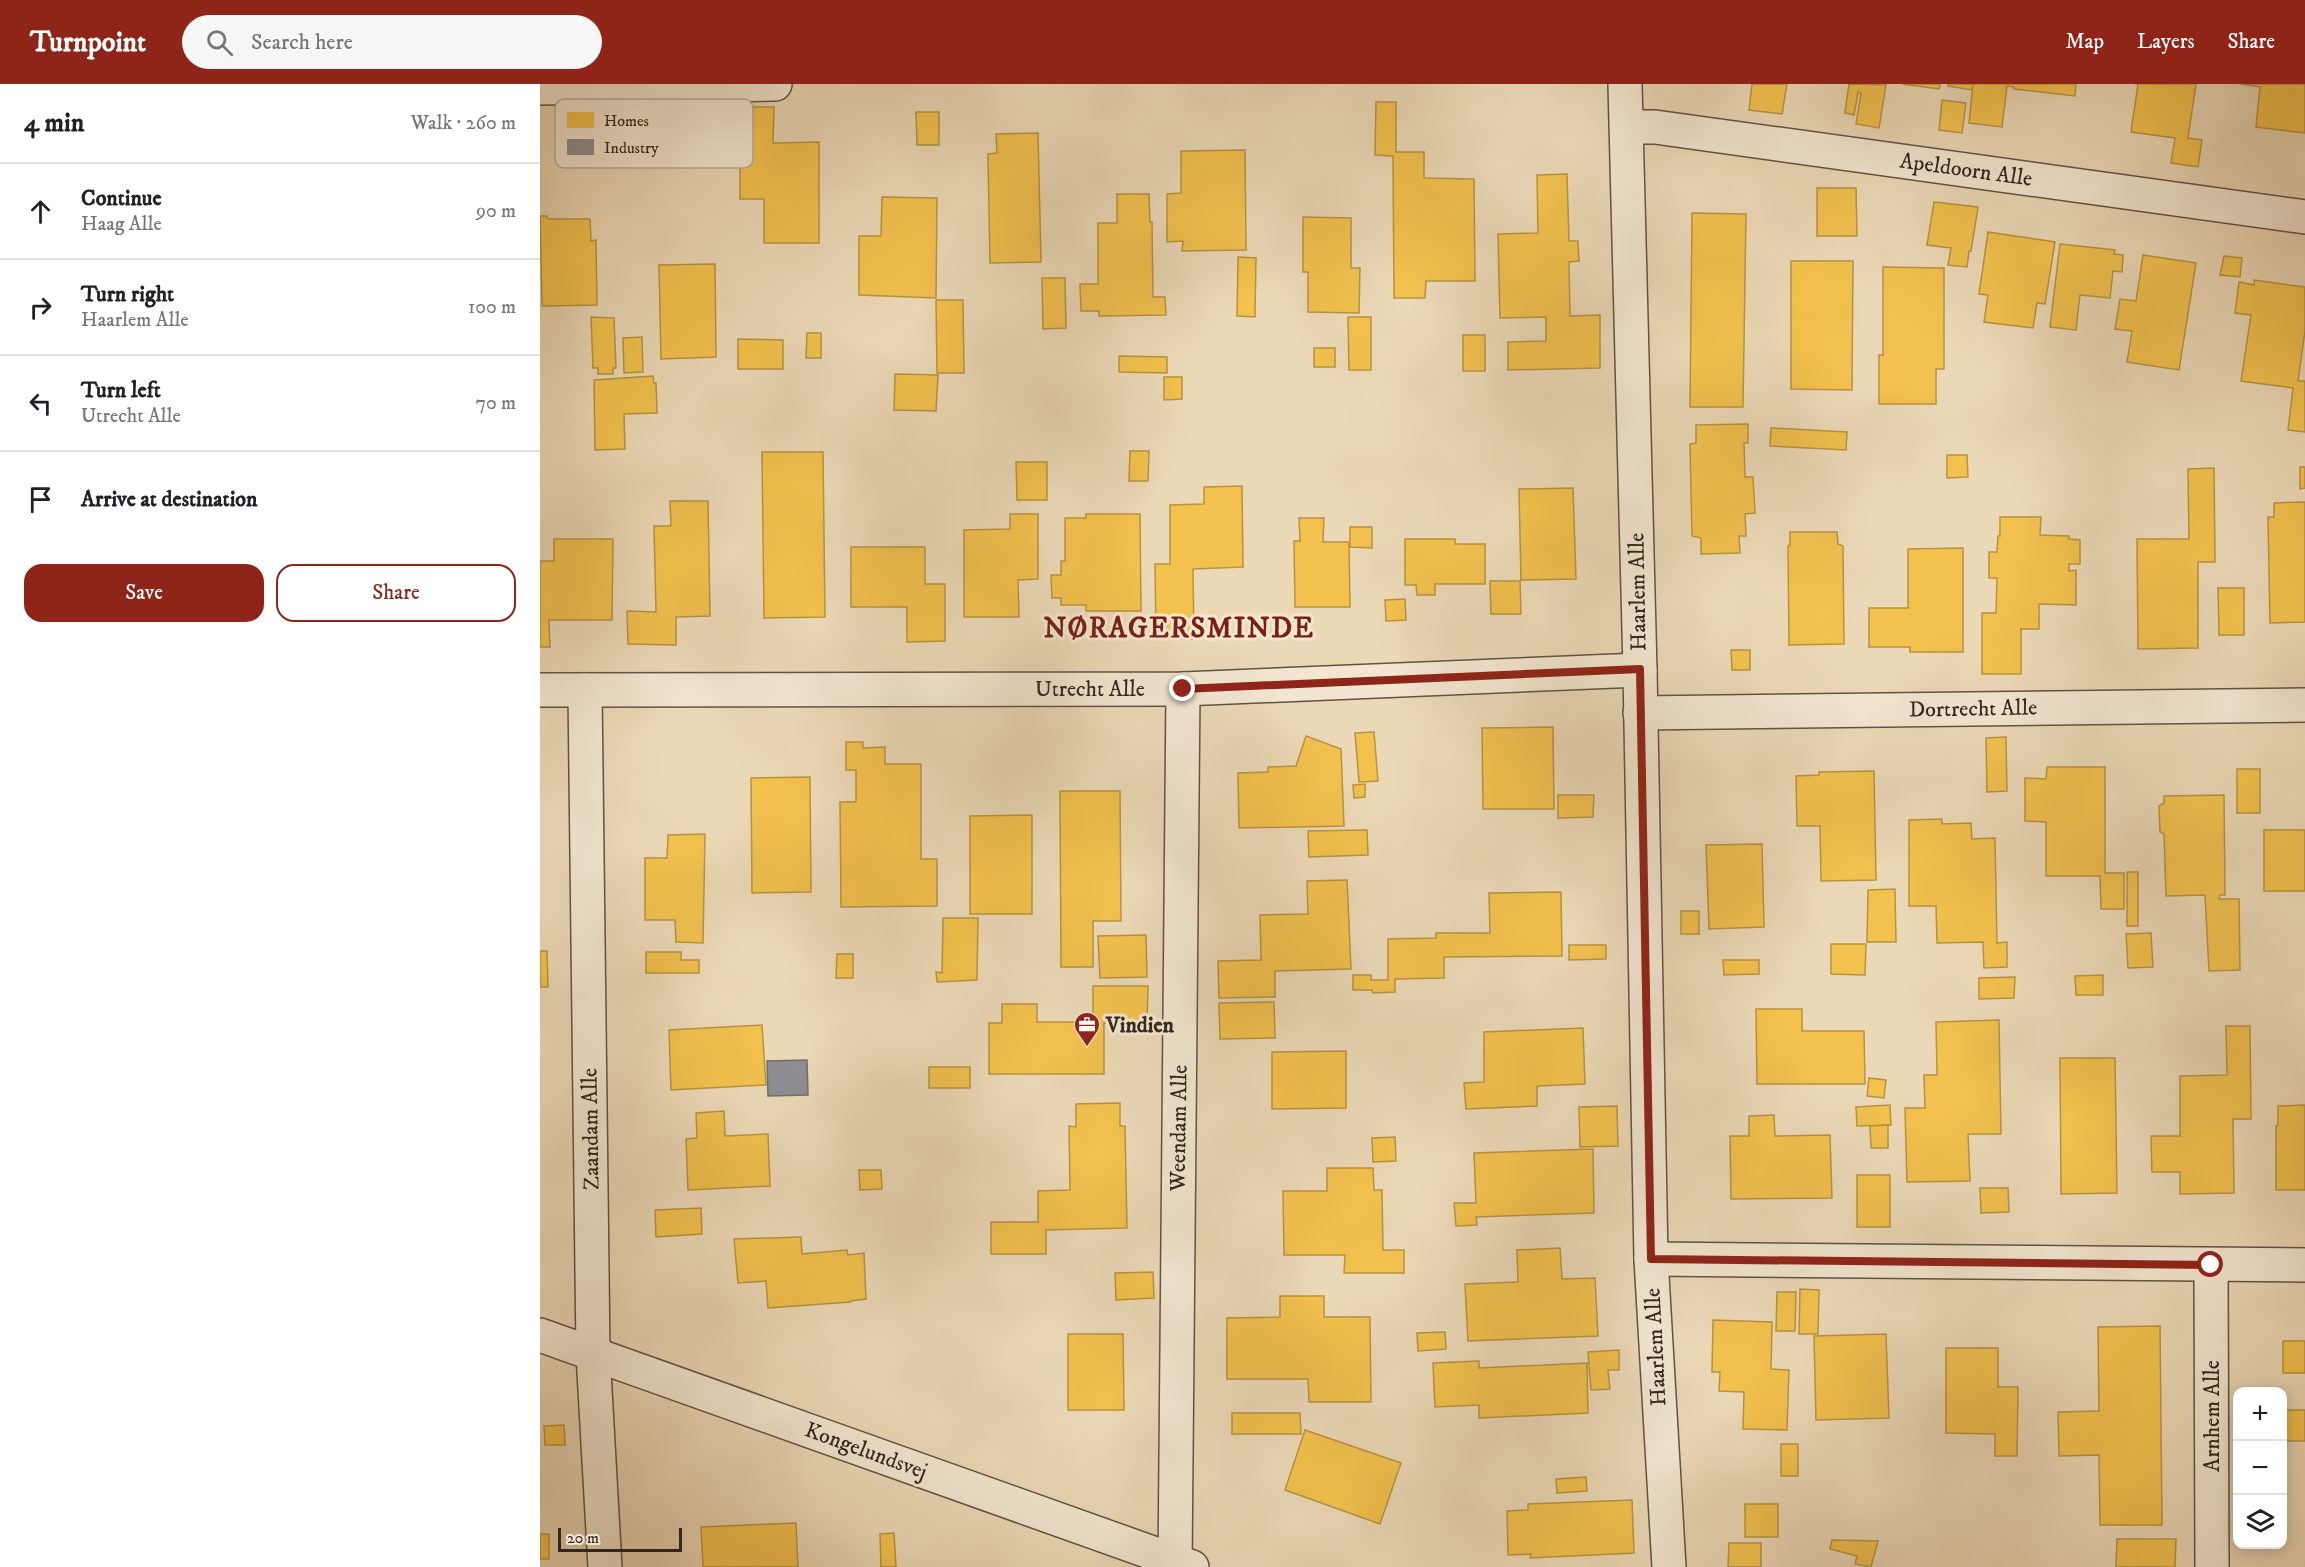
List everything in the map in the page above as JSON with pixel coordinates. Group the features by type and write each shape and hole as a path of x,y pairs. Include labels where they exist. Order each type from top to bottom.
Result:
{"street":[{"path":"540,88 775,84"},
{"name":"Haarlem Alle","path":"1625,84 1640,669 1651,1259 1669,1567"},
{"name":"Apeldoorn Alle","path":"1627,127 1667,128 2305,217"},
{"name":"Utrecht Alle","path":"540,690 1183,689 1640,669"},
{"name":"Weendam Alle","path":"1180,1565 1183,689"},
{"name":"Zaandam Alle","path":"585,690 593,1354 605,1567"},
{"name":"Dortrecht Alle","path":"1640,713 2305,705"},
{"path":"1651,1259 2305,1265"},
{"name":"Arnhem Alle","path":"2211,1265 2212,1567"},
{"name":"Kongelundsvej","path":"540,1335 1180,1565"}],"building: Homes":[{"path":"1752,84 1787,84 1782,114 1749,110"},
{"path":"1849,84 1886,85 1879,128 1856,124 1861,93 1858,92 1854,115 1845,113"},
{"path":"1902,84 1940,84 1939,89"},
{"path":"1948,84 1973,84 1972,90 1948,86"},
{"path":"1973,84 2076,84 2075,96 2014,89 2014,87 2007,86 2002,127 1969,123"},
{"path":"2138,84 2196,84 2188,138 2202,140 2198,167 2171,163 2175,138 2131,132"},
{"path":"2241,84 2305,84 2305,133 2256,127 2260,87"},
{"path":"1942,100 1966,103 1962,133 1939,130"},
{"path":"1376,102 1396,102 1396,152 1424,152 1424,178 1474,179 1475,281 1426,281 1425,298 1394,298 1393,156 1375,155"},
{"path":"753,107 774,107 773,143 819,142 819,243 764,243 764,199 740,199 740,168 753,168"},
{"path":"916,112 939,112 939,145 917,145"},
{"path":"1038,133 1041,262 990,263 988,154 997,153 996,134"},
{"path":"1245,150 1246,250 1182,251 1183,241 1167,242 1167,194 1181,193 1181,151"},
{"path":"1567,174 1569,241 1578,241 1579,261 1569,262 1570,316 1600,315 1600,368 1508,370 1508,342 1546,341 1546,317 1500,318 1498,234 1538,233 1537,175"},
{"path":"1817,188 1856,188 1857,236 1817,236"},
{"path":"1117,194 1149,194 1150,222 1152,222 1153,297 1165,297 1166,315 1099,316 1099,311 1081,311 1080,284 1098,284 1098,223 1117,223"},
{"path":"882,197 937,198 936,298 859,295 859,236 881,236"},
{"path":"1934,202 1978,207 1967,267 1948,265 1951,248 1927,245"},
{"path":"1692,213 1746,214 1743,407 1690,407"},
{"path":"540,216 547,216 548,219 590,219 591,241 596,240 597,305 542,306"},
{"path":"1303,217 1351,218 1351,268 1360,268 1359,313 1308,312 1308,272 1303,272"},
{"path":"1988,232 2055,242 2045,304 2037,303 2033,328 1984,322 1988,295 1979,294"},
{"path":"2060,244 2115,250 2114,254 2123,255 2122,272 2113,271 2110,298 2080,295 2076,330 2050,327"},
{"path":"2143,255 2196,263 2179,370 2127,362 2132,331 2115,329 2120,299 2136,301"},
{"path":"2224,256 2242,258 2240,277 2220,275"},
{"path":"1238,257 1256,258 1255,317 1237,316"},
{"path":"1791,261 1853,261 1852,390 1791,389"},
{"path":"715,264 716,357 661,359 659,265"},
{"path":"1883,267 1944,268 1944,369 1936,369 1936,404 1879,404 1879,355 1883,355"},
{"path":"1042,278 1065,278 1066,328 1043,329"},
{"path":"2254,280 2305,287 2305,331 2298,381 2305,381 2305,432 2288,430 2293,388 2241,381 2251,315 2235,313 2239,282 2254,285"},
{"path":"936,300 963,300 964,373 937,373"},
{"path":"591,317 614,318 616,368 613,368 613,374 598,374 598,368 593,368"},
{"path":"1348,317 1371,317 1371,370 1349,370"},
{"path":"807,333 821,333 821,358 806,358"},
{"path":"1463,335 1485,335 1485,371 1463,371"},
{"path":"642,337 643,372 624,373 623,338"},
{"path":"738,339 783,340 783,369 738,369"},
{"path":"1314,348 1335,348 1335,367 1314,367"},
{"path":"1119,356 1167,357 1167,373 1119,372"},
{"path":"895,374 938,375 936,411 894,410"},
{"path":"653,376 654,383 656,383 657,413 624,414 625,449 595,450 594,380"},
{"path":"1164,377 1182,377 1182,399 1164,400"},
{"path":"1748,424 1748,443 1744,443 1745,477 1753,477 1755,513 1745,514 1746,536 1739,536 1740,553 1701,554 1701,538 1692,536 1690,444 1696,443 1696,425"},
{"path":"1771,428 1847,432 1846,450 1770,446"},
{"path":"1130,451 1149,451 1148,481 1129,481"},
{"path":"762,452 823,452 825,617 764,618"},
{"path":"1947,455 1967,455 1968,477 1947,478"},
{"path":"1016,462 1047,462 1047,500 1017,500"},
{"path":"2300,467 2305,467 2305,488 2300,489"},
{"path":"2214,468 2215,562 2198,562 2198,648 2138,649 2137,539 2189,539 2188,469"},
{"path":"1242,486 1243,567 1193,569 1194,639 1156,639 1155,564 1170,564 1170,505 1204,504 1204,487"},
{"path":"1573,488 1576,579 1521,580 1519,489"},
{"path":"670,501 708,501 710,616 676,617 676,645 628,644 627,611 656,612 654,526 671,526"},
{"path":"2305,502 2305,622 2270,623 2268,517 2274,517 2274,503"},
{"path":"1010,514 1038,514 1038,579 1018,580 1019,617 964,617 964,530 1010,529"},
{"path":"1086,514 1140,514 1141,611 1086,611 1086,605 1061,605 1061,598 1052,598 1051,575 1061,575 1061,561 1065,561 1065,518 1086,518"},
{"path":"2000,517 2041,517 2040,535 2069,536 2069,539 2080,540 2080,564 2069,564 2069,571 2076,570 2076,605 2039,604 2039,629 2021,629 2021,674 1982,674 1982,613 1996,613 1997,578 1989,578 1989,552 1997,552"},
{"path":"1299,518 1324,518 1323,542 1349,542 1350,607 1295,607 1294,541 1300,541"},
{"path":"1350,527 1372,527 1372,548 1350,547"},
{"path":"1790,532 1837,532 1838,544 1843,546 1844,644 1789,645 1788,546 1790,545"},
{"path":"554,539 613,539 612,620 549,620 550,647 540,647 540,561 554,561"},
{"path":"1405,539 1455,539 1455,544 1485,544 1485,584 1435,584 1435,595 1417,595 1416,585 1405,585"},
{"path":"851,547 925,547 925,584 945,584 945,641 907,642 907,607 851,607"},
{"path":"1963,548 1963,652 1910,652 1910,647 1869,647 1869,608 1908,608 1908,549"},
{"path":"1490,581 1520,581 1521,614 1491,614"},
{"path":"2218,588 2244,588 2244,635 2219,635"},
{"path":"1405,599 1406,620 1386,621 1385,600"},
{"path":"1731,650 1750,650 1750,670 1732,670"},
{"path":"1553,727 1554,809 1483,809 1482,728"},
{"path":"1374,732 1378,781 1359,782 1355,733"},
{"path":"1306,736 1341,749 1344,826 1239,828 1238,773 1268,772 1268,767 1296,766"},
{"path":"2006,737 2007,791 1987,792 1986,738"},
{"path":"846,742 863,742 863,748 885,747 885,764 921,764 921,859 937,859 937,906 841,907 840,802 856,802 856,770 846,770"},
{"path":"2047,767 2105,767 2105,873 2124,873 2124,909 2101,909 2100,876 2046,876 2046,822 2025,821 2025,778 2046,779"},
{"path":"2237,769 2260,769 2260,813 2237,813"},
{"path":"1874,771 1876,880 1821,881 1820,826 1797,826 1796,776 1819,775 1819,772"},
{"path":"810,777 811,892 752,893 751,778"},
{"path":"1365,784 1365,797 1354,798 1353,785"},
{"path":"1060,791 1120,791 1121,921 1093,921 1093,967 1061,967"},
{"path":"1558,795 1594,795 1593,817 1558,818"},
{"path":"2224,795 2225,895 2220,895 2219,899 2239,899 2240,970 2209,971 2205,895 2166,896 2164,834 2160,832 2159,806 2164,803 2164,796"},
{"path":"1032,815 1032,914 970,914 970,816"},
{"path":"1942,819 1942,824 1971,823 1972,839 1995,838 1997,943 2007,942 2007,967 1984,968 1983,942 1937,943 1936,906 1909,906 1909,820"},
{"path":"1367,830 1368,855 1309,857 1308,831"},
{"path":"2264,830 2305,830 2305,891 2264,891"},
{"path":"705,834 703,943 676,942 675,920 645,920 645,858 667,858 668,835"},
{"path":"1762,844 1764,927 1709,929 1706,845"},
{"path":"2127,872 2138,872 2138,926 2127,926"},
{"path":"1347,880 1351,969 1275,971 1275,997 1219,998 1218,961 1261,960 1260,915 1308,914 1307,881"},
{"path":"1895,889 1896,942 1867,942 1868,890"},
{"path":"1561,892 1562,956 1444,957 1444,978 1395,979 1395,992 1373,993 1372,990 1353,990 1353,975 1371,975 1371,980 1388,980 1388,939 1436,938 1436,933 1490,933 1489,893"},
{"path":"1681,911 1699,911 1699,934 1681,934"},
{"path":"943,918 978,918 977,980 937,982 936,972 942,973"},
{"path":"2151,933 2153,967 2128,968 2126,934"},
{"path":"1146,935 1147,977 1100,978 1098,936"},
{"path":"1831,944 1866,944 1865,975 1831,974"},
{"path":"1569,945 1606,945 1606,959 1569,960"},
{"path":"540,951 547,951 548,987 540,987"},
{"path":"646,952 681,952 681,960 699,960 699,973 646,973"},
{"path":"837,954 853,954 853,978 836,978"},
{"path":"1723,960 1759,960 1759,974 1724,975"},
{"path":"2103,975 2103,995 2076,995 2075,976"},
{"path":"2015,977 2014,998 1979,999 1979,978"},
{"path":"1093,986 1148,986 1147,1023 1104,1023 1104,1074 989,1074 989,1023 1002,1023 1002,1004 1037,1004 1037,1022 1093,1022"},
{"path":"1274,1002 1275,1038 1220,1039 1219,1003"},
{"path":"1756,1009 1802,1009 1802,1031 1864,1031 1865,1084 1757,1084"},
{"path":"1999,1020 2001,1134 1968,1134 1970,1181 1907,1182 1905,1108 1925,1108 1924,1075 1937,1075 1936,1022"},
{"path":"762,1025 766,1085 671,1090 669,1030"},
{"path":"2226,1026 2250,1026 2251,1119 2233,1119 2234,1193 2180,1194 2180,1172 2152,1172 2151,1136 2180,1136 2180,1076 2227,1075"},
{"path":"1583,1028 1585,1084 1537,1086 1537,1106 1466,1109 1464,1083 1484,1082 1484,1032"},
{"path":"1346,1051 1346,1108 1272,1109 1272,1052"},
{"path":"2060,1058 2115,1058 2117,1193 2061,1194"},
{"path":"929,1067 970,1067 970,1088 929,1088"},
{"path":"1869,1078 1886,1080 1884,1098 1867,1096"},
{"path":"1120,1103 1120,1126 1125,1126 1127,1228 1046,1230 1046,1254 991,1254 991,1222 1038,1222 1038,1191 1070,1190 1069,1126 1076,1127 1076,1104"},
{"path":"1890,1105 1891,1125 1857,1126 1856,1107"},
{"path":"2305,1105 2305,1190 2276,1190 2278,1106"},
{"path":"1617,1106 1618,1146 1580,1147 1579,1107"},
{"path":"724,1111 725,1136 768,1134 770,1186 688,1190 686,1139 697,1138 696,1113"},
{"path":"1774,1115 1775,1136 1830,1135 1832,1198 1731,1199 1730,1136 1749,1136 1749,1116"},
{"path":"1888,1125 1888,1148 1871,1148 1870,1126"},
{"path":"1395,1137 1396,1161 1373,1162 1372,1138"},
{"path":"1593,1149 1594,1213 1476,1217 1477,1225 1456,1226 1454,1203 1476,1203 1474,1153"},
{"path":"1327,1168 1373,1168 1374,1190 1382,1190 1383,1250 1404,1250 1404,1273 1344,1273 1345,1255 1284,1255 1283,1191 1327,1191"},
{"path":"859,1170 881,1170 882,1189 860,1190"},
{"path":"1857,1175 1890,1175 1890,1227 1857,1227"},
{"path":"1980,1188 2008,1188 2009,1212 1981,1213"},
{"path":"701,1208 702,1234 656,1237 655,1210"},
{"path":"801,1237 802,1254 847,1250 848,1255 864,1253 866,1299 768,1308 766,1281 738,1283 734,1239"},
{"path":"1560,1248 1562,1279 1595,1278 1598,1336 1468,1341 1465,1284 1518,1282 1517,1250"},
{"path":"1153,1272 1154,1298 1116,1300 1115,1273"},
{"path":"1800,1289 1819,1290 1818,1334 1799,1334"},
{"path":"1777,1292 1796,1292 1795,1331 1776,1331"},
{"path":"1280,1296 1324,1296 1324,1317 1370,1317 1371,1402 1309,1402 1308,1379 1227,1379 1227,1318 1280,1317"},
{"path":"1713,1320 1772,1322 1771,1369 1789,1370 1787,1430 1743,1429 1744,1392 1719,1391 1720,1372 1712,1372"},
{"path":"2160,1326 2162,1525 2100,1525 2099,1455 2059,1456 2058,1412 2099,1411 2098,1327"},
{"path":"1445,1332 1446,1349 1418,1351 1417,1333"},
{"path":"1068,1334 1123,1334 1124,1410 1068,1410"},
{"path":"1886,1334 1889,1418 1816,1420 1814,1336"},
{"path":"2283,1341 2305,1341 2305,1373 2283,1373"},
{"path":"1946,1348 1998,1348 1998,1387 2018,1387 2017,1456 1995,1456 1995,1434 1946,1433"},
{"path":"1619,1350 1619,1370 1608,1370 1610,1389 1591,1390 1588,1352"},
{"path":"1479,1361 1479,1368 1587,1363 1588,1413 1479,1418 1479,1405 1435,1407 1433,1363"},
{"path":"2287,1410 2305,1410 2305,1441 2287,1441"},
{"path":"1232,1413 1300,1413 1301,1434 1232,1434"},
{"path":"564,1425 565,1445 545,1445 544,1426"},
{"path":"1305,1430 1401,1463 1380,1524 1285,1490"},
{"path":"1781,1444 1798,1444 1798,1476 1781,1476"},
{"path":"1586,1477 1587,1491 1557,1493 1556,1479"},
{"path":"1632,1500 1634,1553 1530,1558 1531,1554 1508,1555 1507,1511 1528,1510 1528,1504"},
{"path":"1745,1504 1778,1504 1778,1537 1745,1537"},
{"path":"796,1523 798,1567 703,1567 701,1527"},
{"path":"894,1533 896,1567 881,1567 880,1534"},
{"path":"540,1534 549,1534 549,1559 540,1559"},
{"path":"2117,1539 2176,1539 2175,1567 2116,1567"},
{"path":"1832,1540 1878,1541 1871,1567 1855,1564 1857,1556 1830,1549"},
{"path":"1729,1543 1761,1543 1761,1567 1728,1567"}],"building: Industry":[{"path":"807,1060 808,1095 768,1096 767,1061"}],"place":[{"name":"Vindien","path":"1087,1048"}],"district":[{"name":"NØRAGERSMINDE","path":"1179,628"}],"route":[{"path":"1183,689 1640,669 1651,1259 2211,1265"}]}
